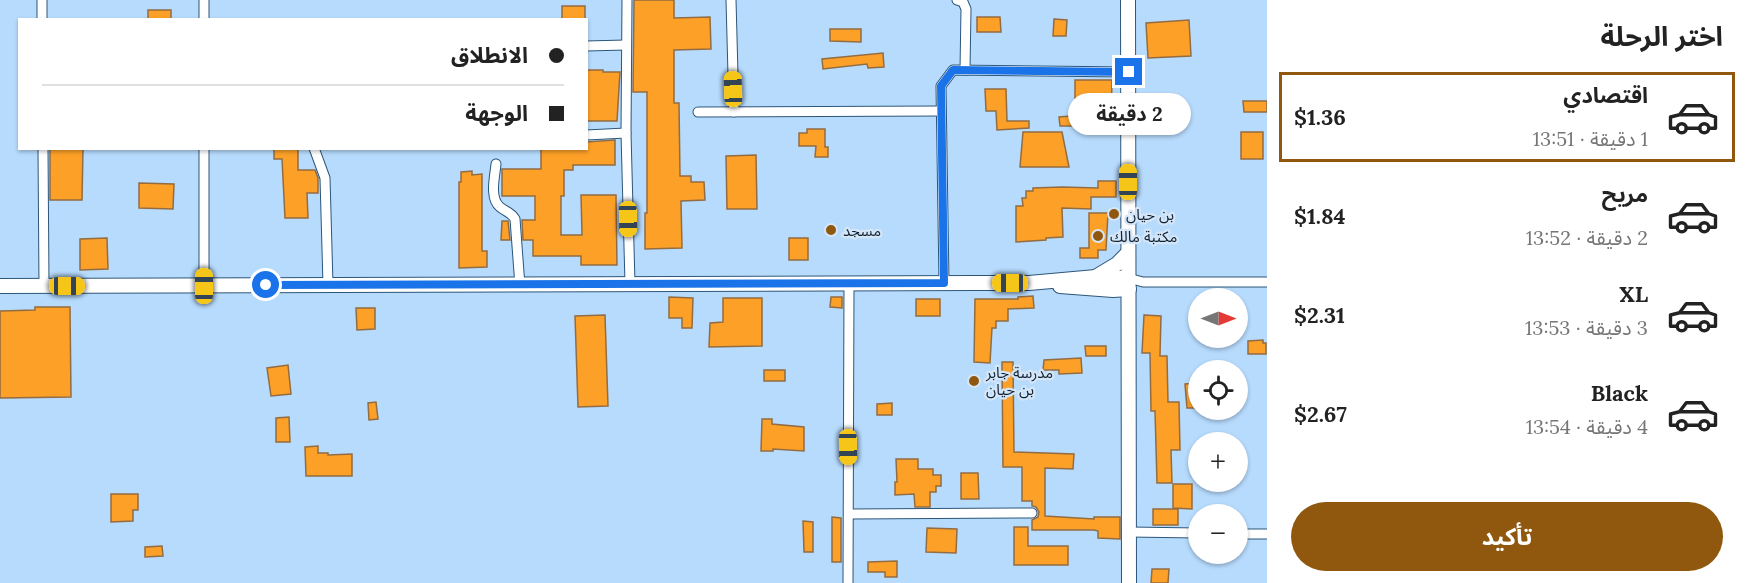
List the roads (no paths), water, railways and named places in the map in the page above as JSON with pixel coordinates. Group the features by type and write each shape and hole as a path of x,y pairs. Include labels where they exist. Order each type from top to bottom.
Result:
{"main road":[{"path":"1128,0 1129,583"},
{"path":"1096,283 1128,253"},
{"path":"1096,283 1129,306"},
{"path":"0,286 1129,283"}],"street":[{"path":"42,0 42,18"},
{"path":"204,0 204,18"},
{"path":"627,0 626,133 630,284"},
{"path":"731,0 734,112"},
{"path":"957,0 963,2 966,9 965,70"},
{"path":"588,46 626,45"},
{"path":"944,283 941,86 953,70 1129,72"},
{"path":"698,112 941,111"},
{"path":"588,135 626,133"},
{"path":"43,150 44,286"},
{"path":"204,150 204,286"},
{"path":"315,150 325,178 328,285"},
{"path":"496,164 495,199 498,206 515,219 520,286"},
{"path":"1129,283 1267,282"},
{"path":"848,583 849,284"},
{"path":"849,514 1032,513"},
{"path":"1130,532 1188,533"},
{"path":"1248,534 1267,534"}],"place":[{"name":"بن حيان","path":"1114,214"},
{"name":"مسجد","path":"831,230"},
{"name":"مكتبة مالك","path":"1098,236"},
{"name":"مدرسة جابر بن حيان","path":"974,381"}]}
